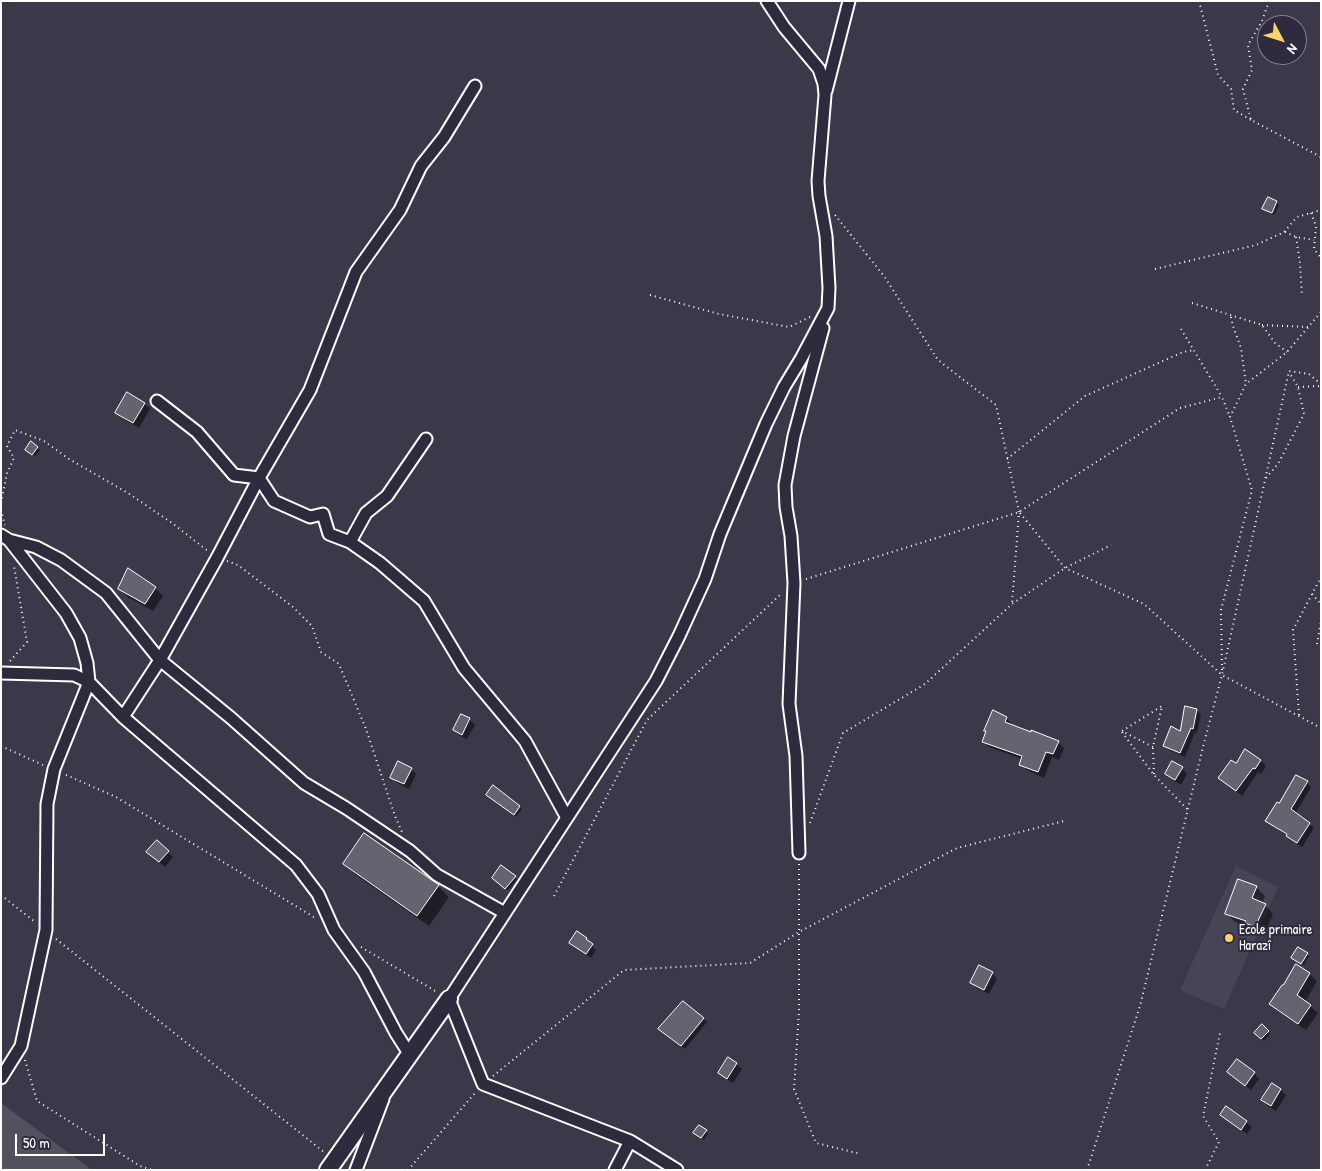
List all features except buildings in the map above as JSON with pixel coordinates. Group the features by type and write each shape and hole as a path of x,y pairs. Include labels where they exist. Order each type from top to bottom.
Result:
{"street":[{"path":"767,1 784,27 819,69 825,95"},
{"path":"799,853 796,756 789,704 794,583 785,485 794,436 828,308 829,288 826,236 818,181 825,95 849,1"},
{"path":"123,716 160,660 259,478 310,390 356,272 400,210 421,166 444,137 475,86"},
{"path":"331,1165 449,1000 656,681 679,636 704,579 720,534 766,424 784,387 828,308"},
{"path":"157,401 197,432 234,475 259,478"},
{"path":"350,542 366,513 387,496 426,439"},
{"path":"259,478 274,501 310,518 323,514 329,534 350,542 380,563 424,601 464,668 525,741 567,818"},
{"path":"5,537 36,547 61,560 106,593 160,660 231,718 304,783 346,808 410,851 437,875 506,913"},
{"path":"1,1078 21,1046 46,930 47,804 54,769 88,682 87,663 80,638 66,613 5,537"},
{"path":"4,669 74,675 88,682 123,716 296,865 318,894 334,930 364,972 396,1033 410,1055"},
{"path":"449,1000 482,1084 630,1141 678,1170"},
{"path":"356,1170 389,1086"},
{"path":"614,1170 630,1141"}],"path":[{"path":"1198,1 1218,75 1230,89 1234,110 1321,157"},
{"path":"1251,120 1244,89 1252,70 1248,45 1262,21 1269,1"},
{"path":"819,196 884,276 938,360 996,405 1019,512 1012,604"},
{"path":"1155,269 1256,245 1284,232 1297,217 1321,210"},
{"path":"1311,213 1316,226 1314,250 1321,258"},
{"path":"1284,232 1296,237 1314,240"},
{"path":"1296,237 1302,296"},
{"path":"650,294 719,314 788,326 828,308"},
{"path":"1192,303 1262,325 1308,327"},
{"path":"1230,417 1246,384 1287,352 1321,312"},
{"path":"1231,316 1242,348 1246,384"},
{"path":"1262,325 1275,343 1287,352"},
{"path":"1181,329 1222,397 1252,490 1221,610 1222,675"},
{"path":"1007,459 1085,396 1183,352 1194,350"},
{"path":"1288,371 1309,374 1321,385"},
{"path":"1265,480 1278,464 1304,414 1298,387 1288,371"},
{"path":"1087,1170 1140,1006 1222,675 1288,371"},
{"path":"1298,387 1321,385"},
{"path":"554,896 647,720 794,583 1019,512 1180,408 1222,397"},
{"path":"1,503 7,473 14,458 7,446 15,430 44,441 69,459 128,493 172,523 217,558 238,565 293,607 312,626 321,652 339,664 366,730 395,816 410,851"},
{"path":"1019,512 1065,568 1144,604 1222,675 1321,728"},
{"path":"4,669 27,642 5,537"},
{"path":"810,825 843,733 925,684 1012,604 1065,568 1111,545"},
{"path":"1299,716 1293,630 1321,577"},
{"path":"1312,594 1321,604"},
{"path":"1317,644 1321,621"},
{"path":"1122,732 1162,706 1153,747 1154,775"},
{"path":"1122,732 1154,775 1188,810"},
{"path":"1122,732 1153,747"},
{"path":"1,746 116,797 334,930"},
{"path":"408,1170 482,1084 624,970 750,963 799,932 957,848 1064,821"},
{"path":"799,853 799,1011 794,1090 816,1143 860,1154"},
{"path":"1,895 331,1165"},
{"path":"358,945 449,1000"},
{"path":"1205,1170 1220,1142 1203,1116 1220,1033"},
{"path":"21,1046 37,1101 140,1166 152,1170"}],"shaded area":[{"name":"Ecole primaire Harazî","path":"1236,866 1278,887 1224,1009 1180,990"},
{"path":"1,1103 92,1170 1,1170"}],"place":[{"name":"Ecole primaire Harazî","path":"1229,938"}]}
